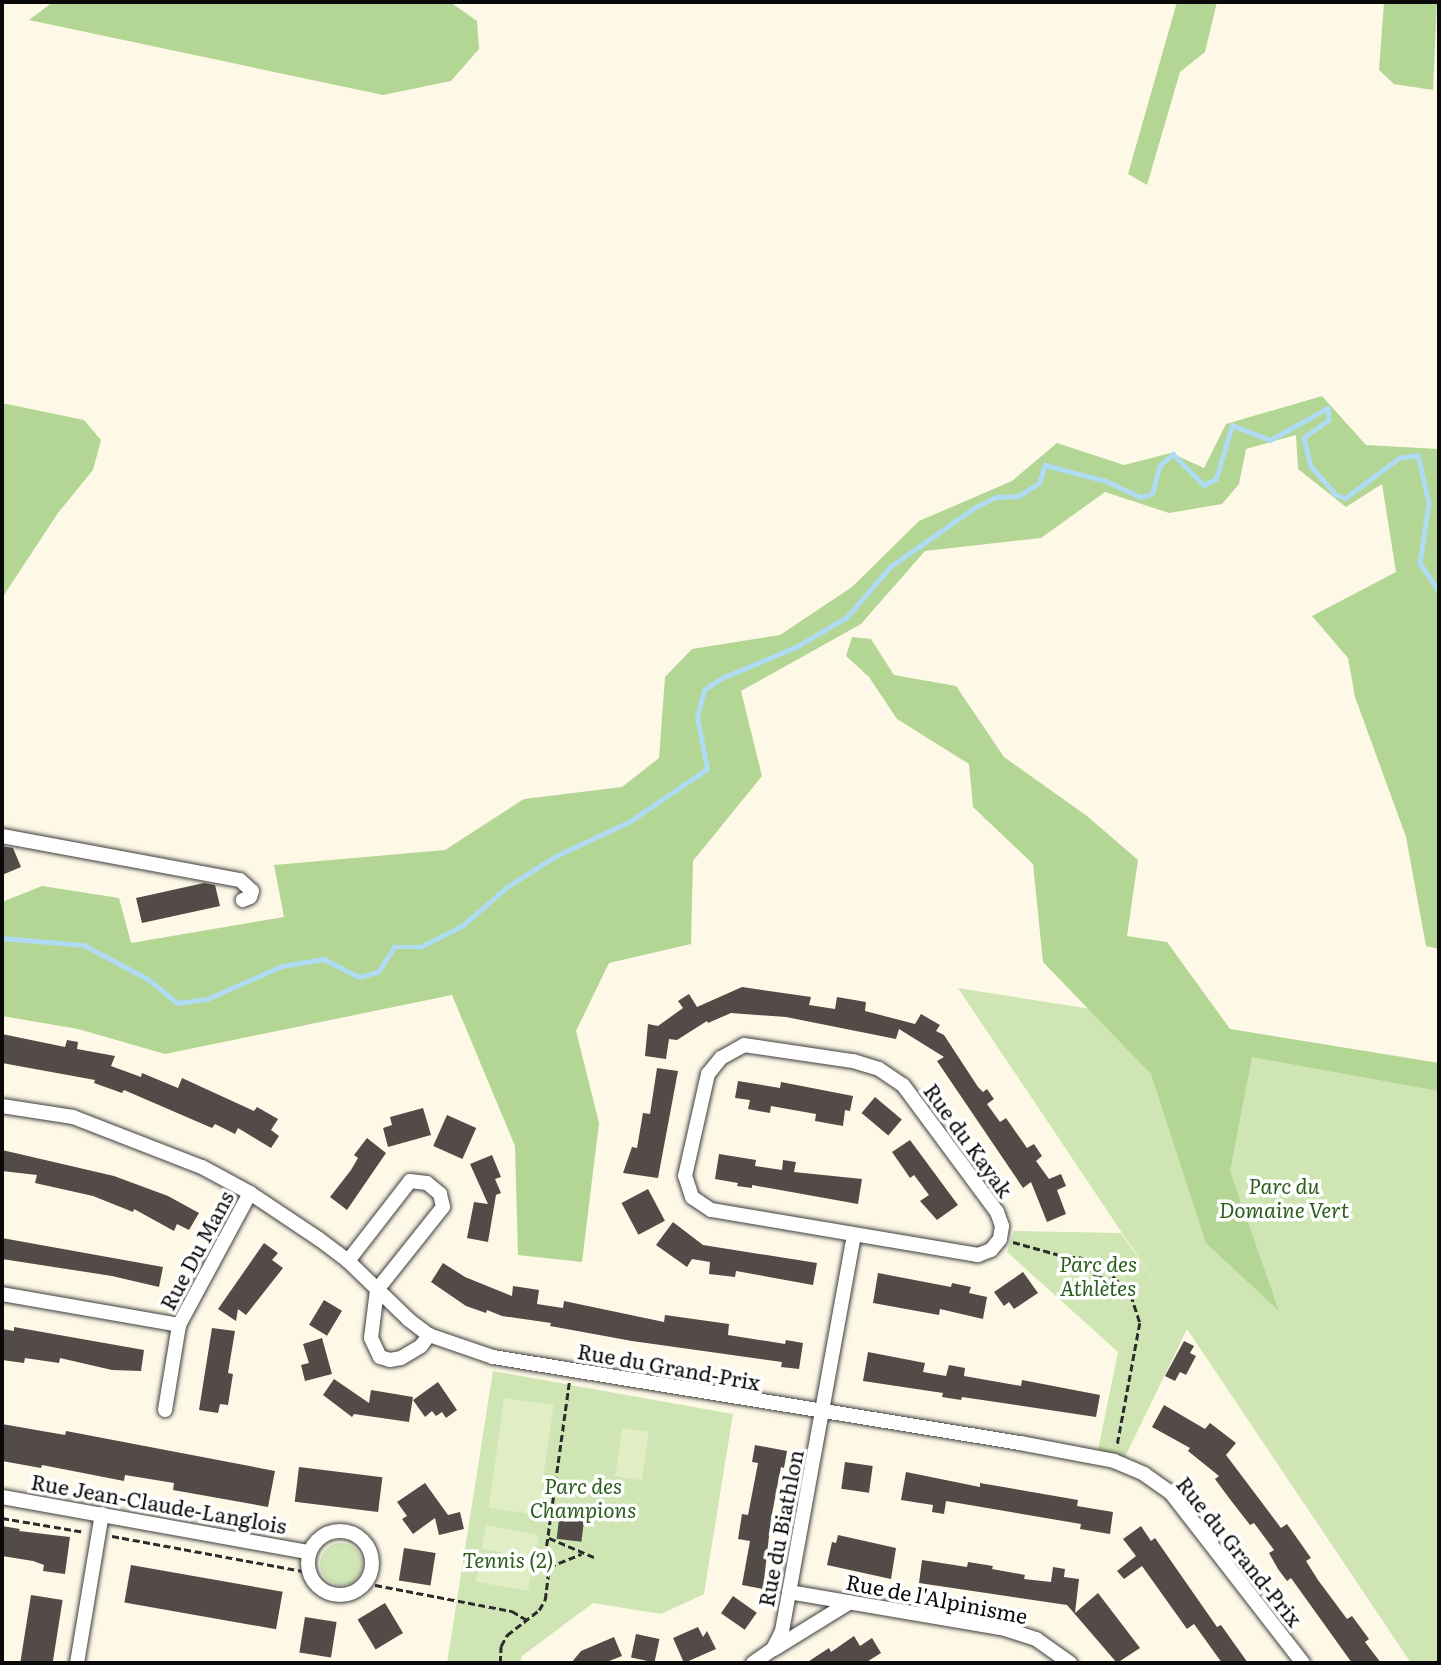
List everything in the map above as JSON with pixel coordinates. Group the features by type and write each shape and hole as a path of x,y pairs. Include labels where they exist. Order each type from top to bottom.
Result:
{"street":[{"path":"2,836 240,880 252,891 250,897 243,900"},
{"name":"Rue du Kayak","path":"744,1045 852,1061 879,1069 903,1084 997,1212 1002,1226 1000,1239 991,1250 978,1255 711,1210 692,1196 685,1176 708,1074 721,1058 744,1045"},
{"name":"Rue du Grand-Prix","path":"2,1106 73,1117 202,1167 250,1193 348,1261 409,1320 429,1335 493,1357 1114,1461 1144,1474 1171,1493 1303,1663"},
{"path":"348,1261 410,1181 427,1182 440,1194 443,1208 377,1290 371,1338 380,1357 390,1360 401,1358 421,1346 429,1335"},
{"name":"Rue Du Mans","path":"165,1410 179,1325 250,1193"},
{"path":"823,1413 854,1235"},
{"path":"2,1294 179,1325"},
{"name":"Rue du Biathlon","path":"773,1649 782,1631 823,1413"},
{"name":"Rue Jean-Claude-Langlois","path":"2,1497 309,1552"},
{"path":"77,1663 102,1514"},
{"name":"Rue Jean-Claude-Langlois","path":"308,1572 309,1552 318,1539 330,1532 343,1531 356,1535 366,1544 372,1556 371,1572 365,1583"},
{"path":"308,1572 317,1586 331,1594 348,1595 365,1583"},
{"name":"Rue de l'Alpinisme","path":"789,1592 1005,1629 1036,1639 1064,1661"},
{"path":"753,1663 850,1602"}],"path":[{"path":"1000,1239 1088,1261 1105,1269 1130,1295 1140,1323 1114,1461"},
{"path":"1066,1257 1098,1278 1117,1280"},
{"path":"500,1663 501,1646 507,1636 545,1600 549,1567 545,1556 570,1370"},
{"path":"2,1518 83,1531"},
{"path":"113,1537 308,1572"},
{"path":"547,1538 594,1557"},
{"path":"549,1567 582,1554"},
{"path":"365,1583 512,1611 527,1619"}],"green space":[{"path":"53,2 450,2 477,21 479,49 451,81 383,95 29,20"},
{"path":"1177,2 1217,2 1205,52 1180,72 1147,185 1128,174"},
{"path":"1384,2 1437,2 1433,90 1394,84 1379,70"},
{"path":"1322,396 1366,445 1439,449 1439,949 1426,946 1406,837 1355,697 1348,658 1312,616 1396,572 1382,484 1346,507 1298,469 1296,435 1246,449 1239,484 1222,504 1169,513 1105,492 1041,538 925,551 861,624 741,691 762,776 693,861 691,944 609,963 576,1031 599,1123 582,1262 518,1255 515,1146 452,995 165,1054 78,1029 2,1016 2,902 42,886 119,898 131,943 284,917 274,865 445,850 524,799 622,787 659,758 665,677 692,649 780,635 852,587 919,521 1012,481 1057,443 1124,465 1171,453 1204,468 1226,424"},
{"path":"2,403 84,420 101,440 93,470 58,513 2,598"},
{"path":"852,637 871,639 894,675 956,686 1004,757 1087,816 1138,860 1127,936 1167,942 1230,1029 1439,1063 1439,1091 1252,1057 1230,1171 1279,1311 1206,1243 1151,1074 1043,962 1033,864 973,807 969,764 897,719 869,677 846,656"},
{"name":"Parc du Domaine Vert","path":"958,988 1439,1064 1439,1663 1411,1663 1187,1329 1125,1457 1098,1450 1118,1352 1007,1252 1014,1231 1121,1233 1163,1294"},
{"name":"Parc des Champions","path":"493,1371 733,1414 704,1594 661,1614 593,1603 522,1656 520,1663 447,1663"},
{"path":"504,1398 554,1405 538,1515 489,1508"},
{"path":"622,1428 649,1432 642,1480 615,1477"},
{"path":"486,1525 539,1535 534,1559 481,1549"},
{"path":"341,1543 356,1549 362,1564 356,1579 341,1585 326,1579 320,1564 326,1549"},
{"path":"480,1558 532,1567 528,1591 476,1582"}],"building":[{"path":"2,846 13,848 21,867 2,875"},
{"path":"204,883 215,885 220,906 142,923 136,898"},
{"path":"742,987 811,997 809,1005 835,1009 837,997 866,1002 865,1011 915,1024 921,1014 940,1025 936,1031 944,1035 978,1087 983,1092 987,1089 994,1099 987,1104 1000,1122 1006,1118 1027,1148 1034,1144 1042,1156 1036,1161 1049,1179 1061,1174 1066,1186 1057,1190 1066,1214 1047,1222 1031,1182 1023,1188 937,1061 944,1057 899,1029 896,1039 786,1017 731,1013 708,1023 707,1021 677,1040 669,1039 666,1059 645,1056 648,1024 658,1026 683,1008 678,1001 689,994 697,1007"},
{"path":"2,1034 65,1047 67,1040 78,1042 77,1049 115,1056 111,1066 141,1077 142,1073 178,1088 182,1078 254,1111 257,1107 278,1119 271,1130 279,1136 271,1148 238,1128 235,1134 215,1124 212,1128 124,1090 122,1093 94,1083 95,1080 2,1063"},
{"path":"657,1068 678,1071 658,1178 623,1173 632,1147 637,1148 643,1113 650,1114"},
{"path":"738,1081 780,1088 781,1082 853,1096 850,1111 845,1110 843,1126 815,1121 816,1114 771,1106 770,1113 748,1109 750,1100 735,1098"},
{"path":"875,1097 902,1119 888,1136 862,1113"},
{"path":"423,1108 431,1135 388,1147 383,1128 392,1125 390,1117"},
{"path":"447,1115 476,1128 462,1159 433,1146"},
{"path":"367,1138 386,1153 347,1210 330,1197 351,1170 358,1158 354,1155"},
{"path":"910,1140 958,1205 937,1220 920,1201 929,1195 914,1175 910,1178 892,1152"},
{"path":"2,1150 114,1176 168,1196 199,1213 189,1230 177,1224 174,1231 134,1209 133,1212 93,1196 35,1183 37,1175 2,1171"},
{"path":"719,1154 756,1160 755,1166 782,1170 783,1160 796,1162 794,1172 862,1179 858,1204 752,1185 752,1188 737,1186 738,1183 715,1179"},
{"path":"492,1155 501,1177 495,1179 501,1193 496,1195 488,1242 467,1238 474,1202 488,1204 470,1164"},
{"path":"648,1189 665,1221 638,1235 622,1203"},
{"path":"673,1222 703,1245 817,1263 813,1285 736,1271 735,1277 709,1274 710,1262 692,1259 687,1267 656,1245"},
{"path":"2,1238 163,1267 159,1287 112,1276 2,1259"},
{"path":"264,1243 278,1253 272,1260 283,1268 246,1315 238,1309 236,1321 218,1309"},
{"path":"443,1263 465,1277 512,1296 513,1286 539,1290 537,1304 563,1308 564,1301 664,1322 665,1315 729,1324 728,1335 785,1344 786,1340 803,1343 799,1369 781,1367 782,1362 632,1341 550,1326 551,1323 502,1316 487,1310 486,1313 466,1306 431,1282"},
{"path":"1023,1272 1038,1293 1014,1309 1009,1302 1004,1306 994,1292"},
{"path":"878,1273 951,1287 952,1283 971,1287 969,1293 987,1297 983,1319 940,1309 939,1315 873,1303"},
{"path":"324,1300 342,1311 327,1336 309,1325"},
{"path":"14,1327 144,1350 141,1371 112,1370 60,1358 59,1363 25,1358 24,1363 2,1360 2,1329 14,1331"},
{"path":"212,1328 235,1331 228,1373 233,1374 228,1405 220,1404 218,1413 199,1410"},
{"path":"322,1338 332,1374 305,1381 301,1365 309,1363 303,1344"},
{"path":"1184,1341 1194,1346 1190,1353 1196,1356 1186,1375 1180,1372 1175,1381 1165,1376"},
{"path":"868,1352 925,1363 923,1372 946,1376 949,1365 965,1368 964,1376 1021,1386 1022,1380 1100,1395 1096,1417 962,1397 961,1400 942,1397 943,1393 863,1381"},
{"path":"334,1379 369,1403 371,1390 413,1397 409,1422 354,1414 352,1417 323,1395"},
{"path":"438,1382 457,1410 446,1418 442,1412 436,1416 432,1411 425,1417 413,1400"},
{"path":"1164,1405 1205,1429 1210,1423 1236,1443 1226,1455 1281,1528 1287,1524 1311,1558 1306,1561 1318,1580 1347,1619 1352,1616 1369,1639 1365,1642 1381,1663 1352,1663 1291,1578 1287,1581 1278,1569 1269,1553 1274,1550 1254,1523 1250,1525 1229,1498 1215,1479 1219,1476 1188,1451 1190,1448 1152,1427"},
{"path":"2,1424 65,1435 66,1431 275,1471 268,1507 173,1490 174,1483 125,1475 124,1481 42,1465 41,1468 2,1461"},
{"path":"755,1445 787,1451 784,1468 781,1467 771,1519 763,1589 742,1585 750,1541 738,1539 742,1514 748,1515 758,1463 752,1462"},
{"path":"845,1462 873,1466 869,1493 841,1489"},
{"path":"299,1467 382,1477 378,1512 295,1502"},
{"path":"906,1472 980,1487 980,1483 1078,1500 1077,1506 1113,1512 1110,1534 1080,1529 1081,1524 946,1501 944,1514 932,1512 933,1505 901,1500"},
{"path":"425,1483 448,1515 460,1512 464,1529 439,1535 435,1518 413,1534 402,1519 407,1516 397,1502"},
{"path":"560,1511 585,1514 581,1542 557,1539"},
{"path":"2,1526 20,1529 19,1531 70,1537 65,1574 43,1571 44,1565 33,1561 2,1556"},
{"path":"1141,1526 1151,1541 1155,1538 1217,1627 1221,1625 1248,1663 1222,1663 1194,1624 1187,1629 1142,1566 1124,1579 1117,1571 1136,1556 1123,1539"},
{"path":"838,1535 896,1548 891,1579 827,1565 832,1542 836,1543"},
{"path":"404,1548 436,1553 430,1586 399,1581"},
{"path":"922,1560 967,1567 968,1562 993,1566 992,1569 1025,1575 1024,1579 1051,1582 1053,1567 1065,1569 1064,1577 1079,1579 1075,1613 1098,1593 1140,1648 1117,1663 1067,1605 919,1583"},
{"path":"131,1565 283,1592 276,1629 124,1602"},
{"path":"31,1595 63,1600 53,1663 20,1663"},
{"path":"733,1596 757,1613 745,1630 721,1613"},
{"path":"385,1603 403,1633 376,1649 358,1619"},
{"path":"305,1617 337,1622 331,1658 299,1653"},
{"path":"698,1627 703,1637 707,1631 716,1649 684,1663 673,1638"},
{"path":"636,1634 659,1639 654,1662 631,1657"},
{"path":"854,1636 860,1646 872,1638 881,1653 865,1663 806,1663 829,1648 831,1652"},
{"path":"614,1637 622,1656 604,1663 571,1663 581,1651"}],"waterway":[{"path":"2,938 84,945 148,979 178,1003 207,999 282,966 324,959 359,977 378,972 394,947 420,947 462,926 507,887 556,856 629,822 707,769 697,717 704,690 722,678 798,646 847,617 891,566 974,508 996,497 1019,496 1039,483 1045,465 1106,481 1141,497 1152,494 1160,465 1173,454 1204,485 1216,479 1232,425 1270,440 1328,408 1329,420 1304,438 1311,466 1335,494 1345,498 1399,458 1418,455 1429,503 1420,563 1439,591"}],"park label":[{"name":"Parc des Athlètes","path":"1098,1275"},
{"name":"Tennis (2)","path":"508,1559"}]}
